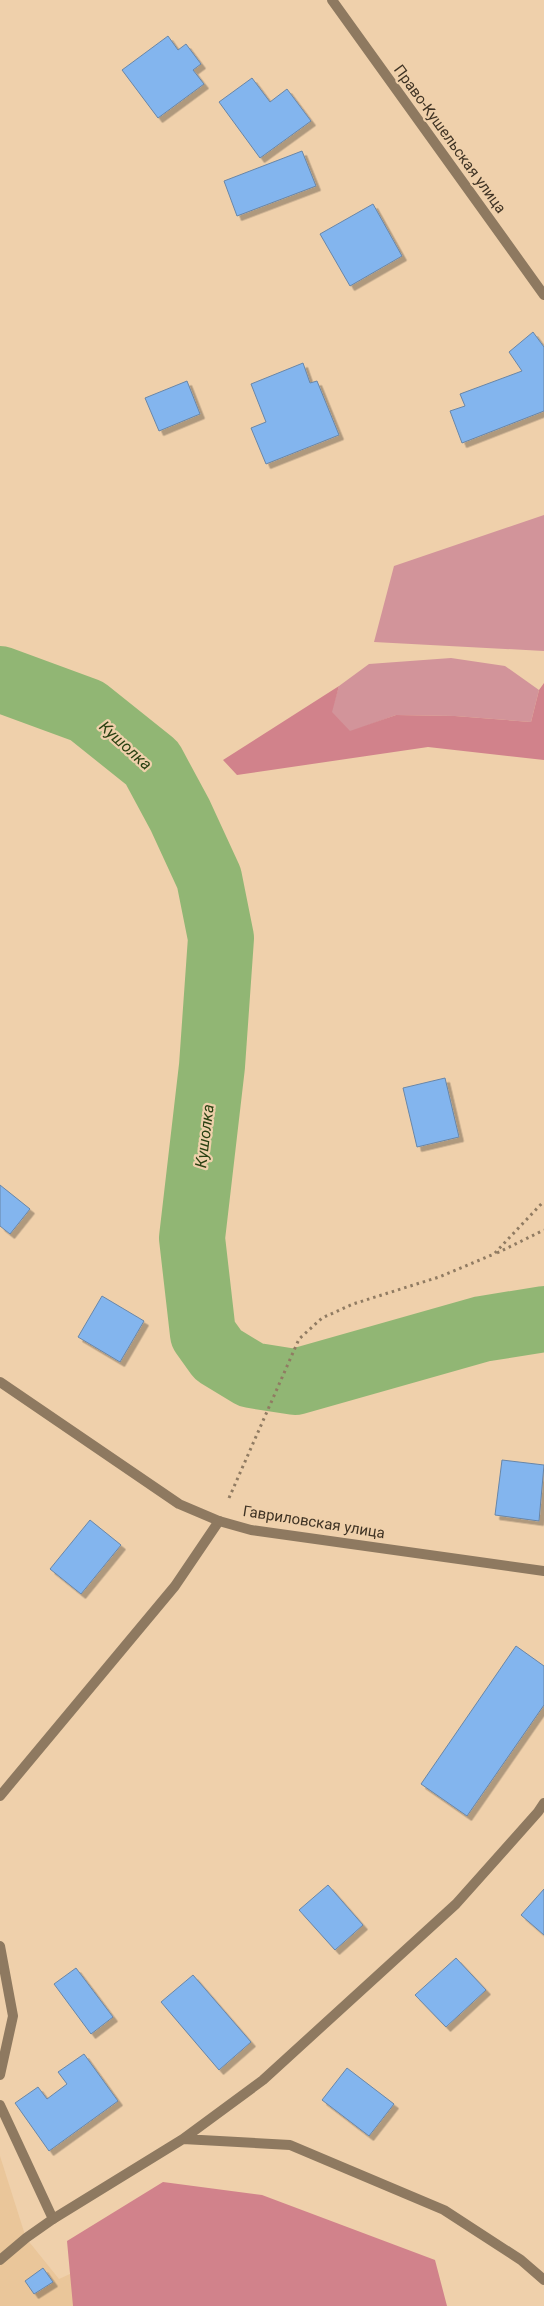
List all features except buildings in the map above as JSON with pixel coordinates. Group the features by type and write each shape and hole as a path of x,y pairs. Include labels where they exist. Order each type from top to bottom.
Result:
{"street":[{"name":"Право-Кушельская улица","path":"332,0 544,295"},
{"name":"Гавриловская улица","path":"0,1382 179,1504 219,1521 251,1530 544,1571"},
{"path":"0,1796 175,1586 219,1521"},
{"path":"0,2260 53,2219 183,2139 263,2080 456,1904 538,1812 544,1802"},
{"path":"0,1946 13,2016 0,2075"},
{"path":"0,2104 53,2219"},
{"path":"183,2139 290,2145 444,2210 521,2260 544,2280"}],"path":[{"path":"494,1254 544,1201"},
{"path":"219,1521 299,1339 322,1318 353,1304 439,1277 544,1230"}],"shaded area":[{"path":"544,515 544,651 374,642 394,566"},
{"path":"451,658 505,666 539,690 531,722 455,716 396,715 350,732 331,712 339,686 369,664"},
{"path":"544,683 544,760 428,747 237,775 223,760 339,686 332,712 350,731 396,715 455,716 531,722 539,690"},
{"path":"0,2156 26,2238 59,2279 148,2238 180,2306 0,2306"},
{"path":"163,2182 262,2195 435,2260 447,2306 73,2306 67,2241"}],"waterway":[{"name":"Кушолка","path":"0,679 87,711 152,763 180,815 209,878 221,938 212,1066 192,1238 203,1334 218,1355 251,1375 295,1382 482,1329 544,1319"}]}
